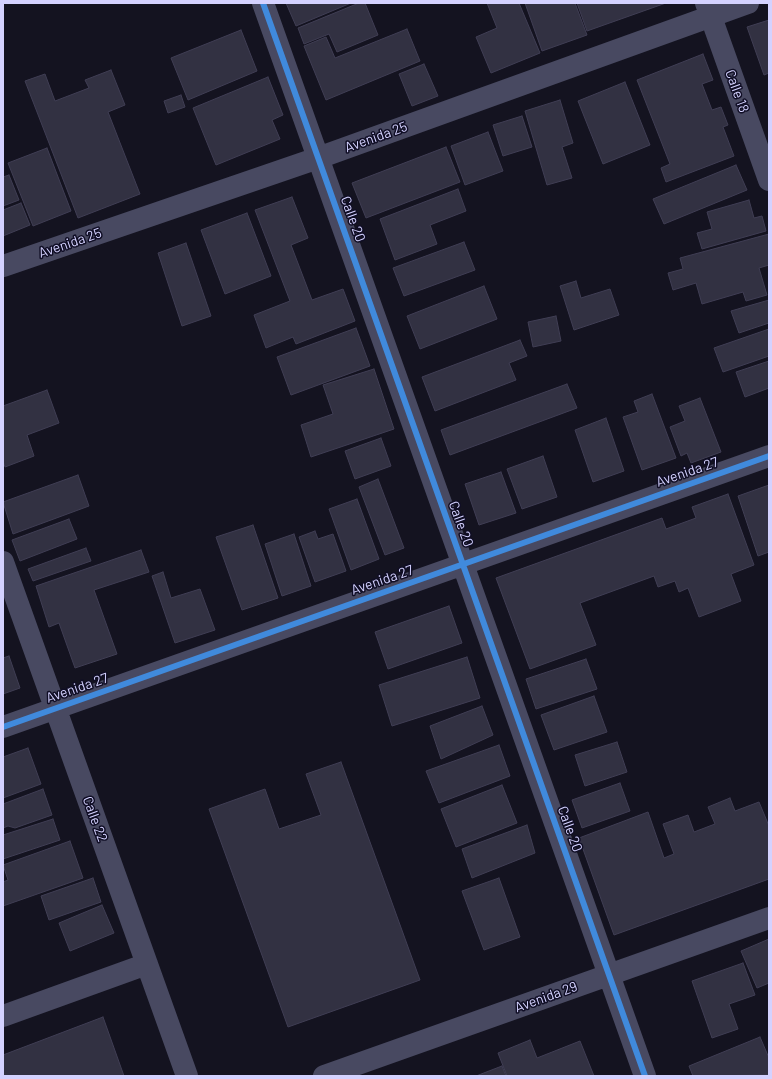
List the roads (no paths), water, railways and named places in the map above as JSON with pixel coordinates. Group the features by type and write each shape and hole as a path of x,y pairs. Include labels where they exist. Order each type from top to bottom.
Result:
{"street":[{"name":"Calle 20","path":"263,3 645,1076"},
{"name":"Avenida 25","path":"3,266 318,158 708,10 748,3"},
{"name":"Calle 18","path":"708,10 769,180"},
{"name":"Avenida 27","path":"3,727 769,456"},
{"name":"Calle 22","path":"3,562 188,1076"},
{"name":"Avenida 29","path":"324,1076 769,918"},
{"path":"3,1016 147,964"}]}
